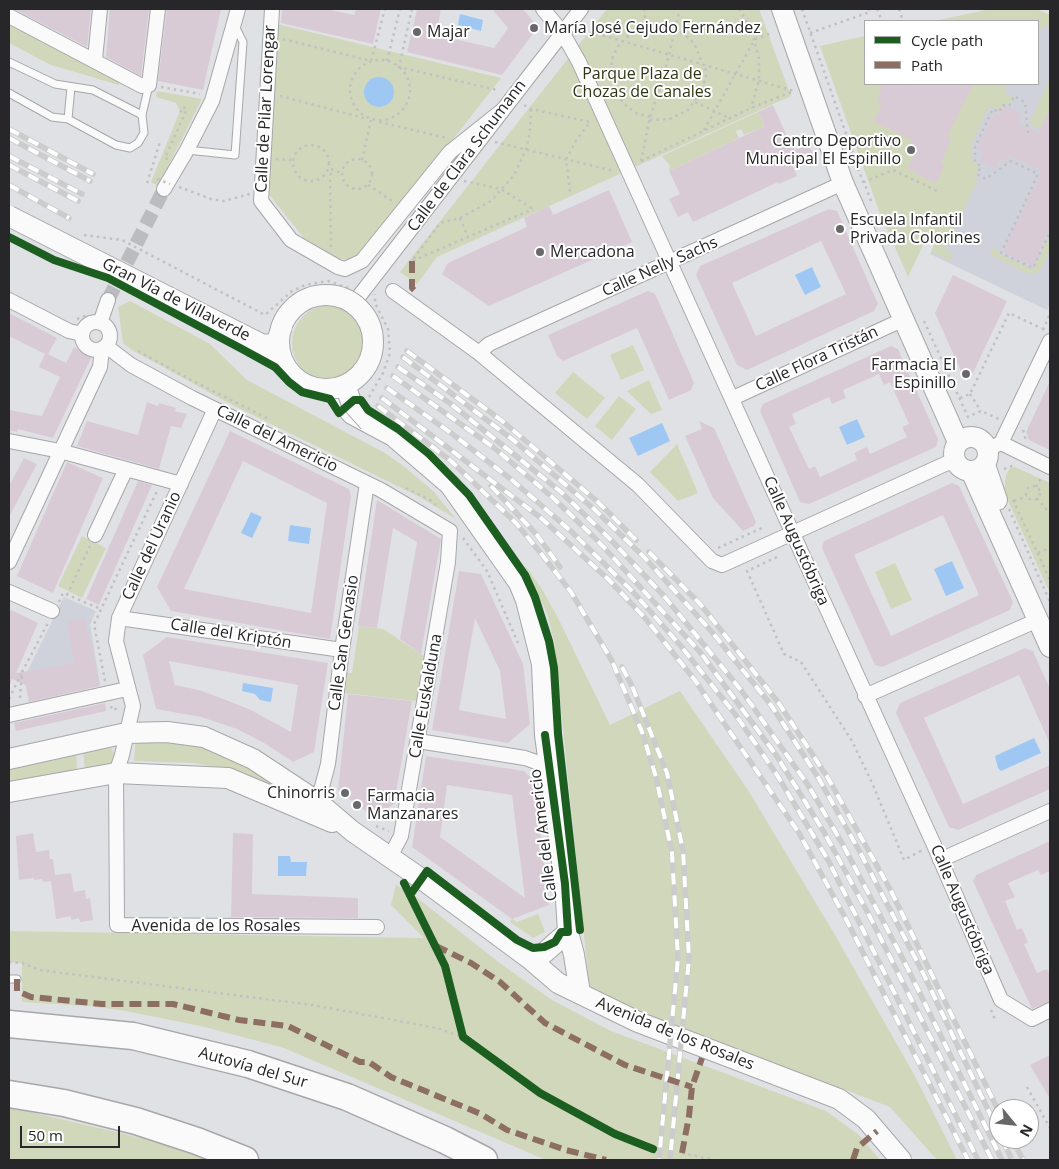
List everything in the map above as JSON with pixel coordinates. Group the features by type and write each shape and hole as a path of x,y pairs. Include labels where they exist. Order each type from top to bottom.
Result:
{"highway":[{"name":"Autovía del Sur","path":"9,1024 133,1036 248,1064 347,1097 445,1140 484,1160"},
{"path":"9,1094 64,1103 136,1121 197,1141 244,1160"}],"street":[{"path":"95,59 100,9"},
{"path":"9,16 95,59 142,86 153,86 158,9"},
{"path":"232,9 234,23"},
{"path":"160,184 187,150 212,99 238,9"},
{"name":"Calle de Pilar Lorengar","path":"272,9 261,202 291,240 338,267 345,269 354,267 362,261 450,152 504,109"},
{"name":"Calle Augustóbriga","path":"543,9 562,32 579,62 733,398 1001,1000 1032,1019 1050,1010"},
{"name":"Calle de Clara Schumann","path":"353,297 459,176 504,109 580,9"},
{"path":"782,9 843,183 902,320 963,439"},
{"path":"795,9 864,201 956,412 963,439 961,468 989,461 1046,471"},
{"name":"Calle Nelly Sachs","path":"479,353 489,344 843,183"},
{"name":"Gran Vía de Villaverde","path":"9,216 265,346 276,343 282,327"},
{"name":"Gran Vía de Villaverde","path":"9,224 58,250 101,268 285,365"},
{"path":"393,291 479,353 638,486 712,561 722,566 792,534 963,439 981,440 989,461 996,497 1048,607 1050,646"},
{"path":"326,296 353,297 367,319 373,339 372,350 364,369 358,377 352,401 305,385 290,373 285,365 279,346 282,327 288,314 299,304 312,298 326,296"},
{"path":"9,300 69,331 82,334"},
{"path":"100,323 108,300"},
{"name":"Calle Flora Tristán","path":"733,398 902,320"},
{"path":"9,562 100,367 104,347 110,337 107,328 100,323 92,323 85,327 82,334 83,342 88,348 95,350 104,347"},
{"path":"989,461 1047,335"},
{"name":"Calle del Americio","path":"104,347 132,365 215,409 367,483 456,534"},
{"name":"Calle del Americio","path":"352,401 450,485 519,583 526,600 542,664 545,735 565,884 568,932 580,993"},
{"name":"Calle del Uranio","path":"116,774 133,706 127,689 116,641 119,618 215,409"},
{"path":"9,441 60,450 181,484"},
{"path":"95,535 126,469"},
{"name":"Calle San Gervasio","path":"318,802 328,764 342,650 367,483"},
{"name":"Calle Euskalduna","path":"390,857 401,836 448,562 456,534"},
{"path":"9,592 54,611"},
{"path":"865,696 1048,607"},
{"name":"Calle del Kriptón","path":"119,618 342,650"},
{"path":"14,714 127,689"},
{"name":"Avenida de los Rosales","path":"9,759 126,733 167,732 204,737 253,759 360,827 390,857 533,961 558,983 638,1022 839,1099 866,1119 901,1160"},
{"path":"418,741 525,758 550,767"},
{"name":"Avenida de los Rosales","path":"9,792 116,774 228,778 360,827"},
{"name":"Avenida de los Rosales","path":"116,774 118,925 377,927"},
{"path":"940,860 1050,811"},
{"path":"568,932 533,961 554,974 563,969 574,955"}],"lane":[{"path":"187,150 235,155 243,42 234,23"},
{"path":"9,62 54,84 93,90 142,116"},
{"path":"9,93 52,117 68,119 116,144 130,148 138,143 144,133 142,116 153,86"},
{"path":"68,119 71,87"}],"path":[{"path":"279,38 371,61 387,60 396,64 408,79 409,98 399,114 390,119 371,120 355,109 349,90 355,72 371,61 385,9"},
{"path":"387,60 400,9"},
{"path":"412,9 399,67 497,90"},
{"path":"644,9 646,27"},
{"path":"584,30 624,40 668,53 689,61 704,63 794,91 751,108 641,161 650,119 664,75 668,53 680,9"},
{"path":"739,9 755,39 759,60 759,80 751,108"},
{"path":"802,9 872,204"},
{"path":"810,33 870,12 869,9"},
{"path":"658,25 674,29 689,38 704,63 706,76 702,90 695,102 679,115 660,120 650,119 630,108 616,92 612,80 613,56 630,34 646,27 658,25"},
{"path":"703,132 755,39 772,33"},
{"path":"153,86 203,95"},
{"path":"611,94 616,92"},
{"path":"275,95 452,139"},
{"path":"1028,133 1025,102 1014,96 1009,106 1004,105 999,112 993,109 975,147 975,162 981,166 977,174 986,179 1011,161 1038,174 1001,253 1033,268 1050,232"},
{"path":"695,102 731,118"},
{"path":"524,105 531,109 590,122 577,139 566,159 570,192"},
{"path":"459,176 501,189 533,209 412,261 440,224 460,218 491,201 501,189 514,175 526,150 530,130 531,109"},
{"path":"362,160 371,120"},
{"path":"147,183 160,142"},
{"path":"494,142 630,174"},
{"path":"330,168 321,178 310,181 299,177 292,166 292,160 297,149 308,144 320,146 328,156 330,168 331,252"},
{"path":"272,159 292,160"},
{"path":"362,160 372,170 371,181 360,190 350,188 343,182 341,173 348,161 362,160"},
{"path":"330,168 341,173"},
{"path":"864,182 893,170 937,191"},
{"path":"160,184 224,201 237,199 261,190"},
{"path":"368,185 400,206"},
{"path":"460,218 468,237"},
{"path":"78,234 122,240 265,315 287,295 305,285 328,281 353,297"},
{"path":"352,401 383,373 390,353 388,329 374,303 375,294"},
{"path":"960,398 970,394 1009,313 1047,335"},
{"path":"924,320 960,398 963,439"},
{"path":"138,351 193,381 274,421"},
{"path":"970,394 981,411"},
{"path":"1026,422 1022,431 1027,442 1032,445"},
{"path":"989,461 1005,468 1011,465 1018,466"},
{"path":"1036,487 1046,471"},
{"path":"122,708 112,710 94,624 162,478"},
{"path":"1027,496 1028,488 1036,487"},
{"path":"1036,487 1039,492 1037,498"},
{"path":"406,488 430,500 441,511"},
{"path":"1012,496 1050,580"},
{"path":"1027,496 1032,500 1037,498"},
{"path":"1014,501 1027,496"},
{"path":"1037,498 1050,514"},
{"path":"1006,503 1048,607"},
{"path":"456,534 460,547"},
{"path":"456,534 487,571 520,646"},
{"path":"67,595 95,535"},
{"path":"1038,553 1050,548"},
{"path":"777,557 746,571 784,654 800,662 852,741 873,785 904,860 921,851"},
{"path":"9,699 63,593 101,610"},
{"path":"14,714 22,672"},
{"path":"360,827 396,834"},
{"path":"9,962 22,963 39,970 312,1005 437,1028 463,1037 470,1042"},
{"path":"460,1028 463,1037"},
{"path":"1027,1087 1050,1128"},
{"path":"682,1153 714,1160"}],"shaded area":[{"path":"1036,9 1050,15 1050,304 1047,310 930,254 966,176 965,125 984,85 1039,85 1039,20 1036,20"},
{"path":"64,597 96,611 90,625 100,684 28,696 24,678"}],"green space":[{"name":"Parque Plaza de Chozas de Canales","path":"607,9 759,9 791,96 437,257 417,284 400,272"},
{"path":"991,9 1036,9 1050,15 1050,28 1043,25 1039,35 1039,20 939,20"},
{"path":"9,22 99,69 120,82 119,85 51,65 9,43"},
{"path":"277,24 501,78 363,254 351,260 340,259 304,238 267,192"},
{"name":"Centro Deportivo Municipal El Espinillo","path":"864,36 864,85 1008,85 1004,92 1013,97 1009,105 1003,103 999,110 989,106 971,146 973,164 980,167 975,177 978,179 945,250 953,254 950,261 931,252 935,243 926,239 908,277 879,211 820,46"},
{"path":"1050,78 1050,109 1041,129 1029,124"},
{"path":"157,91 202,99 158,186 151,182 180,111 176,103 156,97"},
{"path":"758,112 765,126 744,135 741,129 736,131 739,138 669,171 670,166 662,156"},
{"path":"1050,235 1050,250 1041,269 1035,274 1028,274 991,255 992,248 1000,251 999,254 1033,270"},
{"path":"130,301 210,344 247,380 385,453 434,492 456,519 420,497 234,406 132,350 123,343 118,307"},
{"path":"330,305 345,308 357,316 365,328 368,343 365,358 357,370 345,378 330,381 315,378 303,370 295,358 292,343 295,328 303,316 315,308"},
{"path":"633,345 644,370 621,380 610,355"},
{"path":"573,372 605,398 587,419 555,393"},
{"path":"649,380 662,410 651,414 627,391"},
{"path":"619,396 636,409 612,440 595,426"},
{"path":"677,444 698,493 678,501 650,472"},
{"path":"1015,467 1050,483 1050,593 1004,492 1006,475 1010,468"},
{"path":"82,536 106,548 82,598 58,586"},
{"path":"895,563 912,600 891,609 875,572"},
{"path":"524,564 542,589 558,618 610,725 680,691 748,790 835,935 916,1078 957,1160 937,1160 890,1107 652,1016 593,989 589,984 554,641 547,613"},
{"path":"359,626 383,629 424,656 416,701 344,693 347,673 352,673"},
{"path":"155,737 218,747 289,793 218,768 195,763 134,761 136,739"},
{"path":"105,746 112,749 115,756 112,763 104,768 85,770 83,751"},
{"path":"76,750 77,772 9,783 9,765"},
{"path":"396,885 416,897 501,964 552,1000 611,1031 826,1111 859,1135 880,1160 546,1160 284,1048 205,1027 126,1011 88,1006 22,1002 22,963 9,962 9,931 424,938 391,905"},
{"path":"538,914 545,932 533,938 510,922 512,919 517,922"},
{"path":"9,1107 171,1145 207,1160 9,1160"}],"water":[{"path":"460,14 483,20 481,31 458,25"},
{"path":"379,77 390,81 394,92 390,103 379,107 368,103 364,92 368,81"},
{"path":"812,267 821,287 805,295 795,275"},
{"path":"857,419 865,437 847,445 839,427"},
{"path":"662,423 670,441 638,456 629,438"},
{"path":"251,512 262,517 252,538 241,533"},
{"path":"290,525 311,528 309,544 288,541"},
{"path":"952,561 964,588 946,596 934,569"},
{"path":"243,683 273,688 271,702 260,700 255,694 242,691"},
{"path":"1034,738 1041,753 1001,771 998,768 995,756"},
{"path":"278,856 290,856 291,862 307,862 306,876 278,876"}],"building":[{"path":"14,9 91,9 87,47"},
{"path":"110,9 149,9 141,76 106,57"},
{"path":"167,9 221,9 203,90 158,81"},
{"path":"282,9 326,9 354,15 356,9 381,9 373,44 281,23"},
{"path":"417,9 441,9 436,35 494,48 508,28 492,9 523,9 538,27 502,75 407,52"},
{"path":"882,85 973,85 947,137 951,139 941,162 945,164 936,183 907,169 916,151 909,148 913,140 874,122 882,104 877,101"},
{"path":"773,105 795,150 808,144 814,154 792,165 797,176 779,184 778,182 693,222 688,212 678,217 669,199 680,194 669,171 765,126 758,112"},
{"path":"1004,106 1022,114 1018,123 1039,133 1050,109 1050,228 1032,266 1003,252 1042,171 1009,155 1006,162 1000,159 996,169 979,161 983,152 977,149 995,112 1000,115"},
{"name":"Mercadona","path":"609,190 632,242 489,306 442,274 448,263 527,227 524,218 549,206 553,215"},
{"path":"829,209 837,211 878,304 874,311 747,370 737,365 696,275 700,266","holes":["821,241 846,294 756,336 732,283"]},
{"path":"953,275 1007,301 972,375 964,378 935,313"},
{"path":"648,291 655,294 694,383 691,390 669,400 637,328 563,361 557,356 548,335"},
{"path":"9,313 57,338 48,354 66,363 74,347 92,356 53,438 18,429 17,432 9,430 9,410 42,416 60,377 39,367 45,354 9,336"},
{"path":"891,346 898,349 938,439 936,447 809,504 800,502 760,411 763,404","holes":["879,374 884,385 890,382 909,424 902,427 907,437 870,454 867,447 854,453 857,460 820,477 815,466 809,469 789,427 796,424 792,414 829,397 832,404 846,398 843,390"]},
{"path":"1050,381 1050,450 1029,440 1026,432"},
{"path":"147,402 158,406 159,403 176,408 175,411 187,414 181,428 171,426 159,469 77,446 87,421 138,435"},
{"path":"699,421 714,428 756,522 754,526 743,531 713,498 685,436 702,429"},
{"path":"230,431 349,489 351,496 330,639 171,611 157,587","holes":["243,461 327,503 311,613 184,589"]},
{"path":"24,458 37,464 9,517 9,486"},
{"path":"67,462 103,478 53,593 17,576"},
{"path":"138,481 152,485 99,605 86,599"},
{"path":"952,483 959,486 1013,602 1010,610 882,667 875,665 822,548 824,541","holes":["943,515 979,595 891,636 854,555"]},
{"path":"377,500 441,539 421,654 400,639 417,542 393,528 377,628 358,626"},
{"path":"459,571 481,574 523,664 530,724 508,743 432,730","holes":["475,618 500,671 506,719 459,710"]},
{"path":"9,609 38,623 16,673 74,663 67,621 85,618 100,686 29,702 26,685 12,679 9,687"},
{"path":"167,637 328,663 314,752 293,762 264,743 237,729 201,717 156,709 143,655","holes":["169,661 298,685 291,732 251,710 199,690 175,685"]},
{"path":"1025,648 1033,651 1050,689 1050,744 1019,675 924,718 963,804 1050,765 1050,789 958,830 949,827 896,713 900,703"},
{"path":"348,694 412,701 394,804 374,817 338,791"},
{"path":"105,703 106,711 16,731 14,723"},
{"path":"426,756 524,771 534,781 549,905 512,919 412,847","holes":["447,785 512,795 525,898 440,837"]},
{"path":"33,833 36,852 49,850 50,859 53,859 55,875 71,873 74,892 85,890 86,899 90,898 93,920 80,922 79,918 71,920 71,916 56,919 51,881 43,882 42,879 34,880 34,878 19,880 16,836"},
{"path":"233,833 253,834 252,894 358,898 358,918 231,917"},
{"path":"1050,841 1050,871 1041,875 1038,870 1008,883 1015,897 1005,901 1017,930 1022,928 1028,943 1024,944 1037,973 1047,969 1050,975 1050,1001 1032,1009 973,881 976,875"},
{"path":"1050,1055 1050,1099 1030,1065"}],"tunnel":[{"path":"108,300 164,189"}],"railway":[{"path":"9,129 93,174"},
{"path":"9,138 90,181"},
{"path":"9,156 82,194"},
{"path":"9,165 78,201"},
{"path":"9,185 69,218"},
{"path":"407,351 501,420 598,502 636,540"},
{"path":"403,357 512,439 594,509 644,557 712,632 771,705 819,779 861,854 923,973 989,1112"},
{"path":"398,367 451,404 561,492 613,542 664,596 741,690 808,785 842,843 904,961 1002,1160"},
{"path":"393,376 493,447 551,496 597,540 700,652 776,755 824,832 868,913 992,1160"},
{"path":"387,388 451,433 512,480 572,532 634,593 680,645 735,714 777,775 828,860 978,1160"},
{"path":"382,398 541,518 608,579 645,618 694,679 799,833 847,921 968,1160"},
{"path":"378,406 451,461 516,523 543,556 571,592 612,661 642,732 656,777 672,853 678,958 659,1160"},
{"path":"491,486 537,535 560,567"},
{"path":"649,552 701,605 778,702 828,778 891,891 993,1099"},
{"path":"622,667 632,686 667,773 683,851 689,958 670,1160"},
{"path":"1007,1149 1012,1160"},
{"path":"1017,1149 1023,1160"}],"marked path":[{"path":"412,261 412,288 418,294"},
{"path":"436,946 471,963 500,982 545,1023 625,1065 692,1087"},
{"path":"17,979 17,991 31,997 102,1004 173,1004 239,1020 288,1026 360,1062 369,1062 391,1077 481,1114 507,1130 566,1150 606,1160"},
{"path":"682,1153 692,1087 702,1058"},
{"path":"853,1160 857,1148 877,1131"}],"cycle path":[{"path":"9,237 54,260 108,278 242,349 275,367 302,392 330,399 339,413 354,400 361,400 368,410 398,429 429,454 469,495 525,575 535,597 549,641 554,668 558,734 580,930"},
{"path":"410,895 427,871 517,940 533,948 544,947 555,942 561,932 568,932 565,884 545,735"},
{"path":"404,883 445,966 463,1037 540,1093 615,1134 653,1149"}],"place":[{"name":"María José Cejudo Fernández","path":"534,28"},
{"name":"Majar","path":"417,32"},
{"name":"Centro Deportivo Municipal El Espinillo","path":"911,150"},
{"name":"Escuela Infantil Privada Colorines","path":"840,229"},
{"name":"Mercadona","path":"540,252"},
{"name":"Farmacia El Espinillo","path":"966,374"},
{"name":"Chinorris","path":"345,793"},
{"name":"Farmacia Manzanares","path":"357,805"}]}
